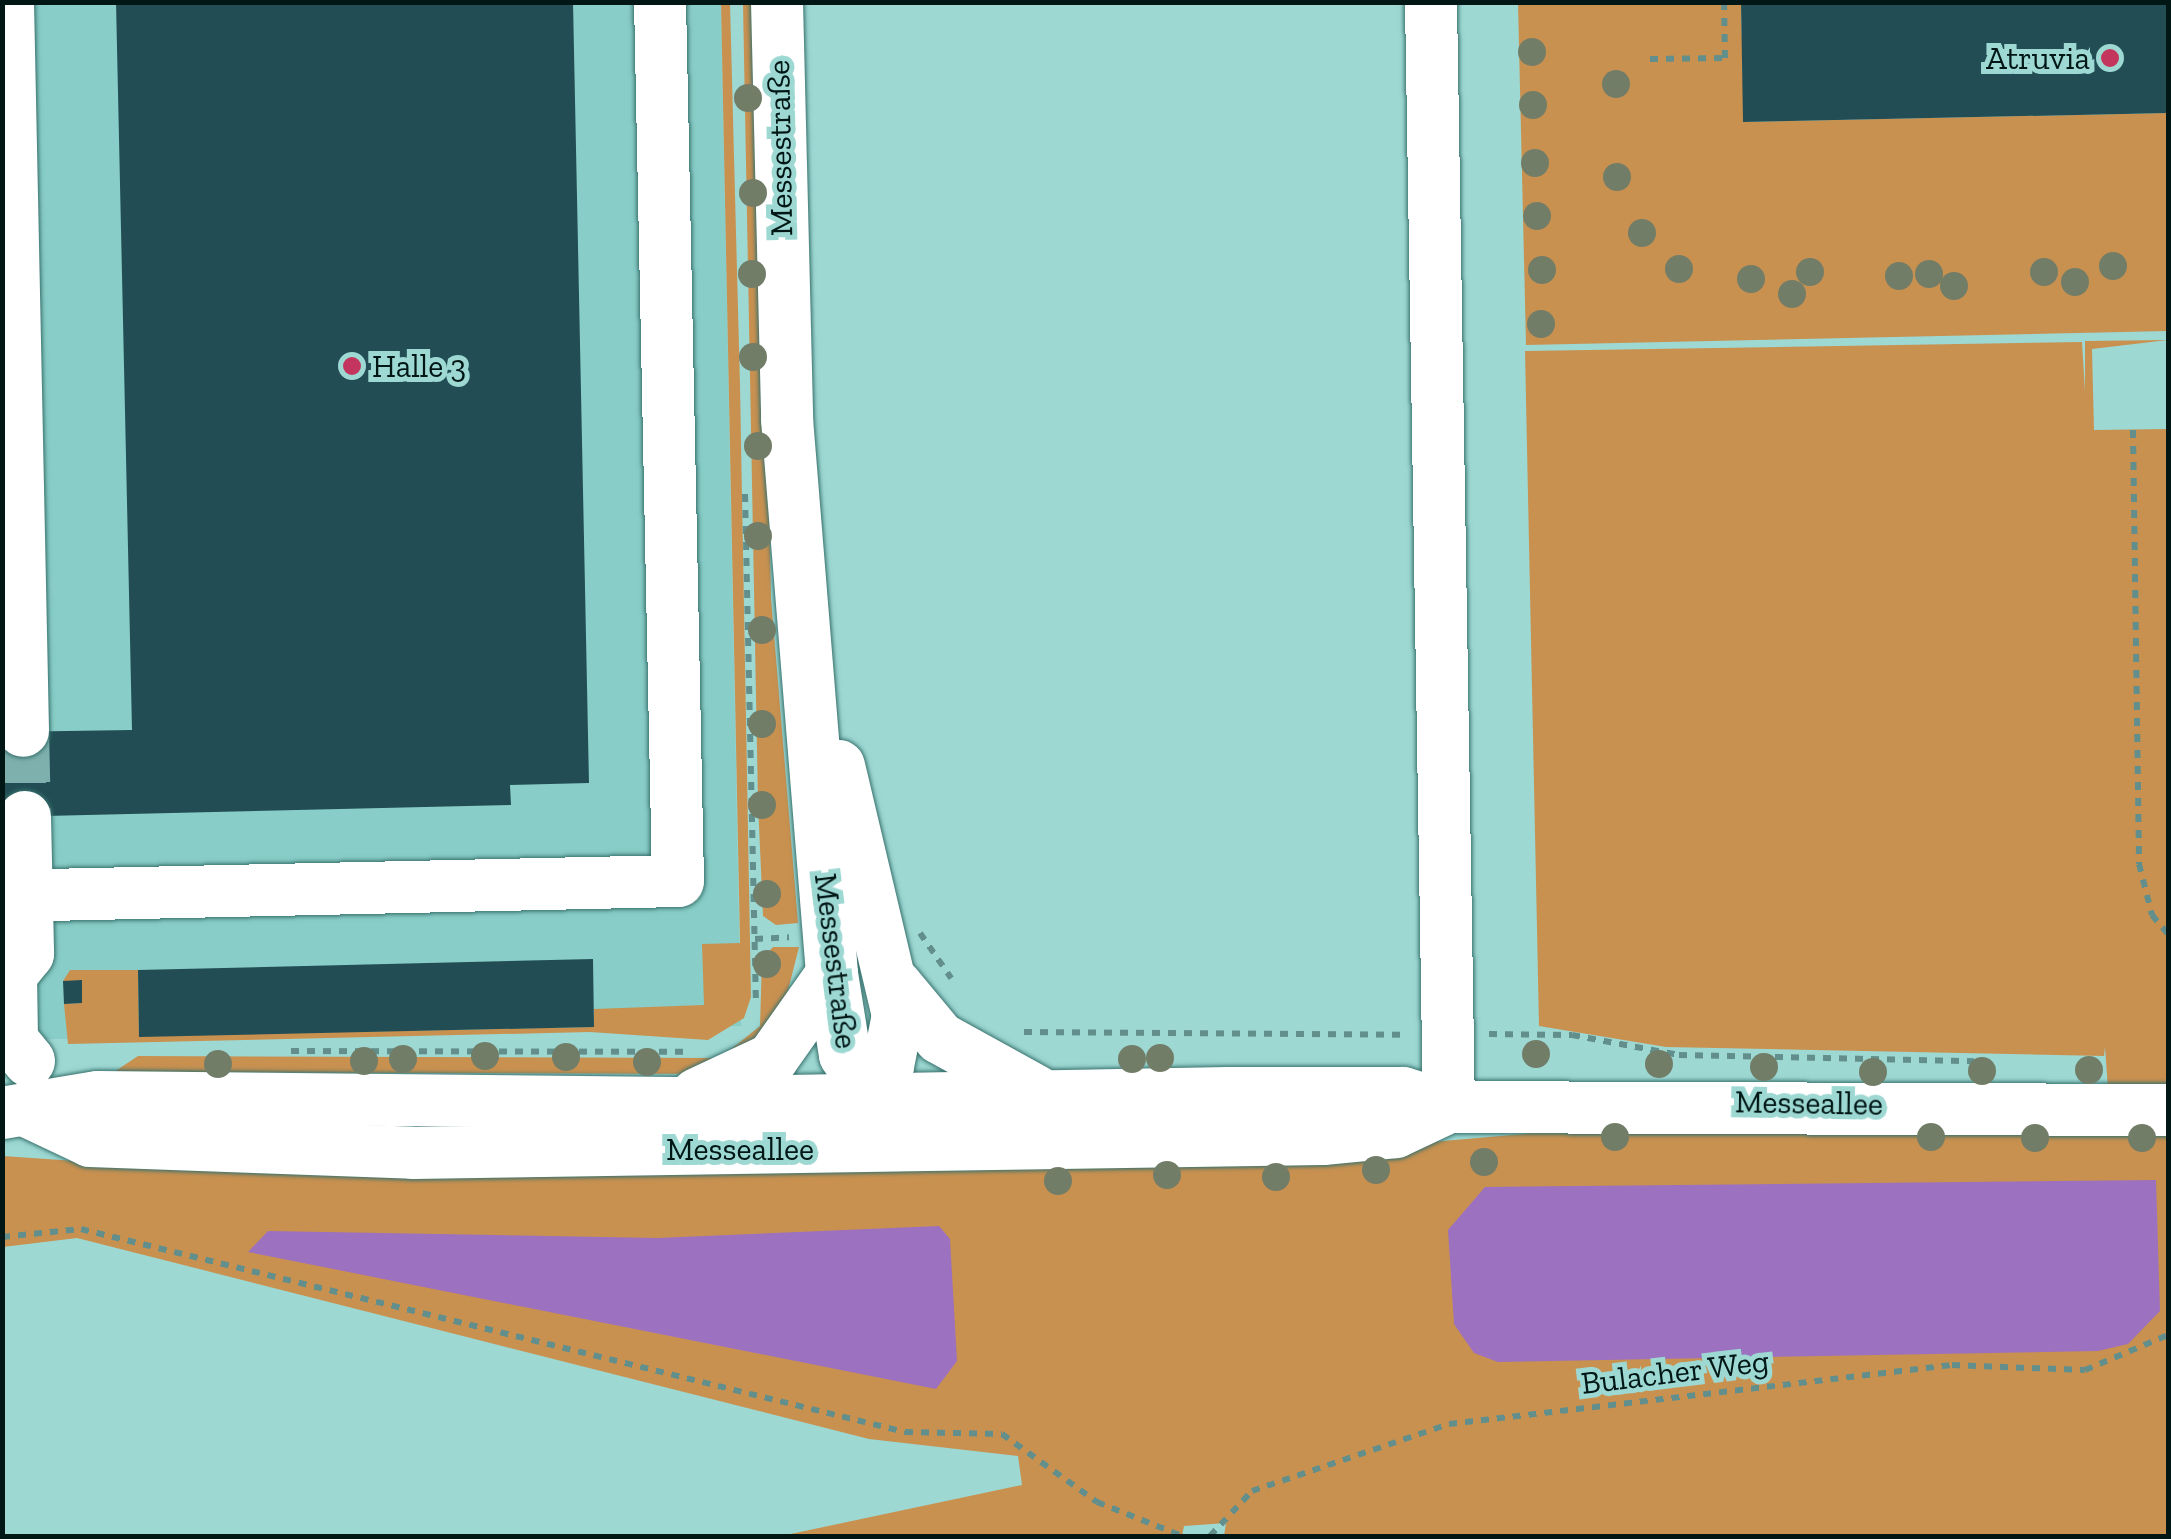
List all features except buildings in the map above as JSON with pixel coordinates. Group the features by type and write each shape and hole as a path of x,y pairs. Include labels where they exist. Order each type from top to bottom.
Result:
{"street":[{"path":"8,2 23,732"},
{"path":"14,896 678,881 660,2"},
{"name":"Messestraße","path":"777,2 787,419 832,974 844,1055 868,1100"},
{"path":"1431,2 1449,1107"},
{"name":"Messestraße","path":"807,654 896,986 888,1066 868,1100"},
{"path":"17,1113 29,1061 12,1022 11,975 28,954 14,896 25,817"},
{"path":"675,1103 772,1059 832,974"},
{"path":"896,986 940,1038 1046,1096"},
{"name":"Messeallee","path":"17,1113 98,1097 675,1103 1402,1094 1449,1107 2168,1110"},
{"path":"795,1148 868,1100 904,1137 932,1150"},
{"name":"Messeallee","path":"17,1113 90,1141 278,1152 932,1150 1323,1139 1396,1132 1449,1107"}],"path":[{"path":"1650,60 1726,58 1724,2"},
{"path":"2134,430 2138,864 2152,914 2168,934"},
{"path":"753,1016 755,940"},
{"path":"274,1052 588,1045 700,1053"},
{"path":"2,1237 81,1229 905,1432 1002,1434 1097,1502 1182,1536"},
{"name":"Bulacher Weg","path":"1210,1536 1252,1491 1449,1424 1952,1364 2085,1370 2168,1335"}],"shaded area":[{"path":"2,3 721,3 741,1026 3,1040"},
{"path":"721,3 730,3 740,385 751,997 744,1018 708,1040 590,1032 68,1044 64,1004 82,1003 63,981 70,970 138,970 139,1036 594,1027 594,1009 704,1005 702,944 740,943"},
{"path":"743,3 759,3 771,598 798,923 776,925 763,916 758,803"},
{"path":"1518,3 1741,3 1744,122 2168,113 2168,331 1526,345"},
{"path":"2168,340 2092,349 2094,430 2168,429 2168,1091 2108,1089 2105,1047 2104,1056 1666,1047 1539,1026 1525,351 2082,342 2085,392 2085,341"},
{"path":"773,947 799,947 779,1026 710,1074 114,1072 138,1056 720,1058 760,1026 762,959"},
{"path":"1624,1125 2168,1131 2168,1536 1224,1536 1226,1523 1184,1526 1182,1536 781,1536 1022,1485 1018,1456 869,1439 77,1238 3,1247 3,1156 234,1172 1318,1152"},
{"path":"2156,1180 2160,1311 2128,1344 2098,1351 1498,1362 1474,1353 1454,1324 1448,1230 1485,1187"},
{"path":"939,1226 950,1239 957,1361 936,1389 248,1252 268,1231 657,1238"}],"tunnel":[{"path":"23,731 25,817"}],"place":[{"name":"Atruvia","path":"2110,58"},
{"name":"Halle 3","path":"352,366"}]}
